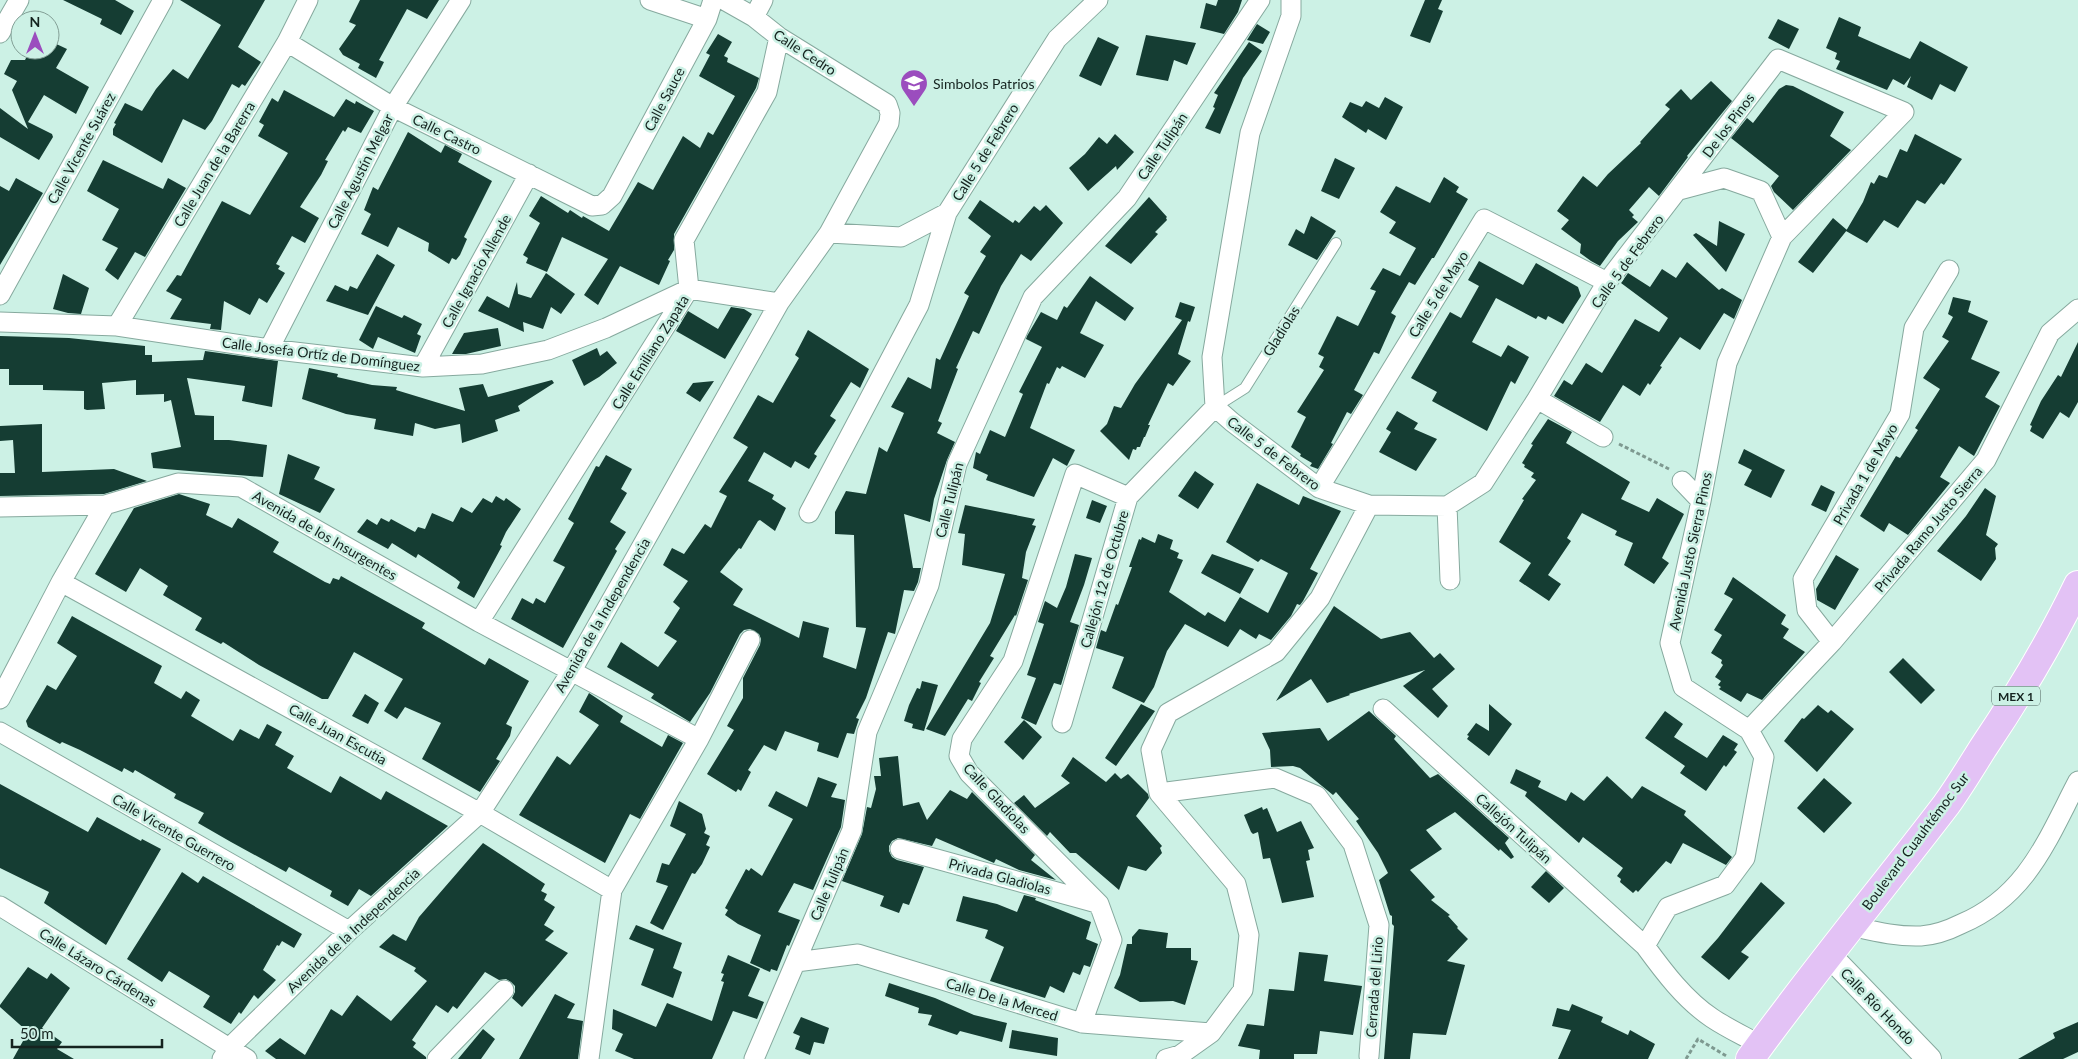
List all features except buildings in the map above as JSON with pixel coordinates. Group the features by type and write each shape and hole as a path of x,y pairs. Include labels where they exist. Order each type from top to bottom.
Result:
{"main road":[{"name":"Boulevard Cuauhtémoc Sur","path":"1755,1052 1828,954 1947,803 1999,725 2065,612 2078,585"}],"street":[{"path":"0,34 19,0"},
{"name":"Calle Vicente Suárez","path":"0,295 162,0"},
{"name":"Calle Juan de la Barerra","path":"117,326 287,42 308,0"},
{"name":"Calle Agustín Melgar","path":"269,349 392,106 461,0"},
{"path":"650,0 707,19"},
{"name":"Calle Sauce","path":"612,196 707,19 713,0"},
{"name":"Calle Cedro","path":"724,0 754,17 779,37 887,104"},
{"path":"754,17 763,0"},
{"name":"Calle 5 de Febrero","path":"947,213 1057,39 1098,0"},
{"name":"Calle Tulipán","path":"754,1059 852,830 866,732 929,585 957,464 1033,297 1127,198 1260,0"},
{"name":"Calle 5 de Febrero","path":"1291,0 1291,16 1250,133 1212,357 1215,407 1318,488 1369,505 1447,506 1483,483 1537,399 1607,282 1679,190"},
{"name":"Calle Emiliano Zapata","path":"479,622 689,289 684,240 767,92 779,37"},
{"name":"Calle Castro","path":"287,42 392,106 592,206 602,205 612,196"},
{"name":"De los Pinos","path":"1679,190 1778,58 1904,112 1782,237"},
{"name":"Avenida de la Independencia","path":"226,1053 349,931 480,813 571,672 779,303 829,233 889,122 890,112 887,104"},
{"name":"Calle Ignacio Allende","path":"423,367 529,174"},
{"path":"1679,190 1724,178 1761,191 1782,237"},
{"path":"829,233 901,237 947,213"},
{"path":"809,513 919,305 947,213"},
{"name":"Calle 5 de Mayo","path":"1318,488 1484,219 1607,282"},
{"name":"Avenida Justo Sierra Pinos","path":"1646,946 1668,907 1724,885 1745,858 1764,757 1748,730 1683,687 1670,643 1701,500 1727,363 1782,237"},
{"name":"Privada 1 de Mayo","path":"1832,642 1807,610 1803,579 1900,414 1914,328 1949,270"},
{"path":"689,289 779,303"},
{"name":"Calle Josefa Ortíz de Domínguez","path":"0,322 117,326 269,349 423,367 482,364 548,350 606,328 689,289"},
{"name":"Privada Ramo Justo Sierra","path":"1748,730 1832,642 1986,460 2050,333 2078,309"},
{"path":"1537,399 1603,437"},
{"name":"Callejón 12 de Octubre","path":"1062,723 1128,497 1215,407"},
{"name":"Calle Gladiolas","path":"1082,1023 1112,940 1100,904 969,773 959,756 962,739 1013,661 1075,474 1128,497"},
{"path":"1682,481 1701,500"},
{"name":"Avenida de los Insurgentes","path":"0,506 105,505 178,483 241,487 479,622 699,739"},
{"path":"0,699 61,582 105,505"},
{"path":"1166,1059 1180,1056 1211,1033 1243,990 1249,935 1236,884 1159,793 1151,750 1168,713 1276,652 1320,598 1369,505"},
{"path":"1447,506 1450,580"},
{"name":"Calle Juan Escutia","path":"61,582 480,813 612,890"},
{"path":"590,1059 612,890 699,739 750,640"},
{"name":"Callejón Tulipán","path":"1383,709 1646,946"},
{"name":"Calle Vicente Guerrero","path":"0,732 349,931"},
{"name":"Cerrada del Lirio","path":"1159,793 1274,778 1317,796 1353,844 1379,925 1369,1056"},
{"path":"1850,926 1900,936 1923,936 1948,930 1972,919 1998,903 2018,886 2039,855 2078,781"},
{"name":"Privada Gladiolas","path":"900,849 1100,904"},
{"name":"Calle Lázaro Cárdenas","path":"0,906 226,1053 247,1059"},
{"path":"1646,946 1666,975 1686,996 1755,1052"},
{"name":"Calle De la Merced","path":"796,962 858,954 1082,1023 1211,1033"},
{"name":"Calle Río Hondo","path":"1828,954 1929,1059"},
{"path":"437,1059 504,990"}],"lane":[{"name":"Gladiolas","path":"1215,407 1245,388 1336,243"}],"path":[{"path":"1603,437 1668,468 1682,481"},
{"path":"1686,1059 1698,1040 1730,1059"}],"place":[{"name":"Simbolos Patrios","path":"914,107"}]}
